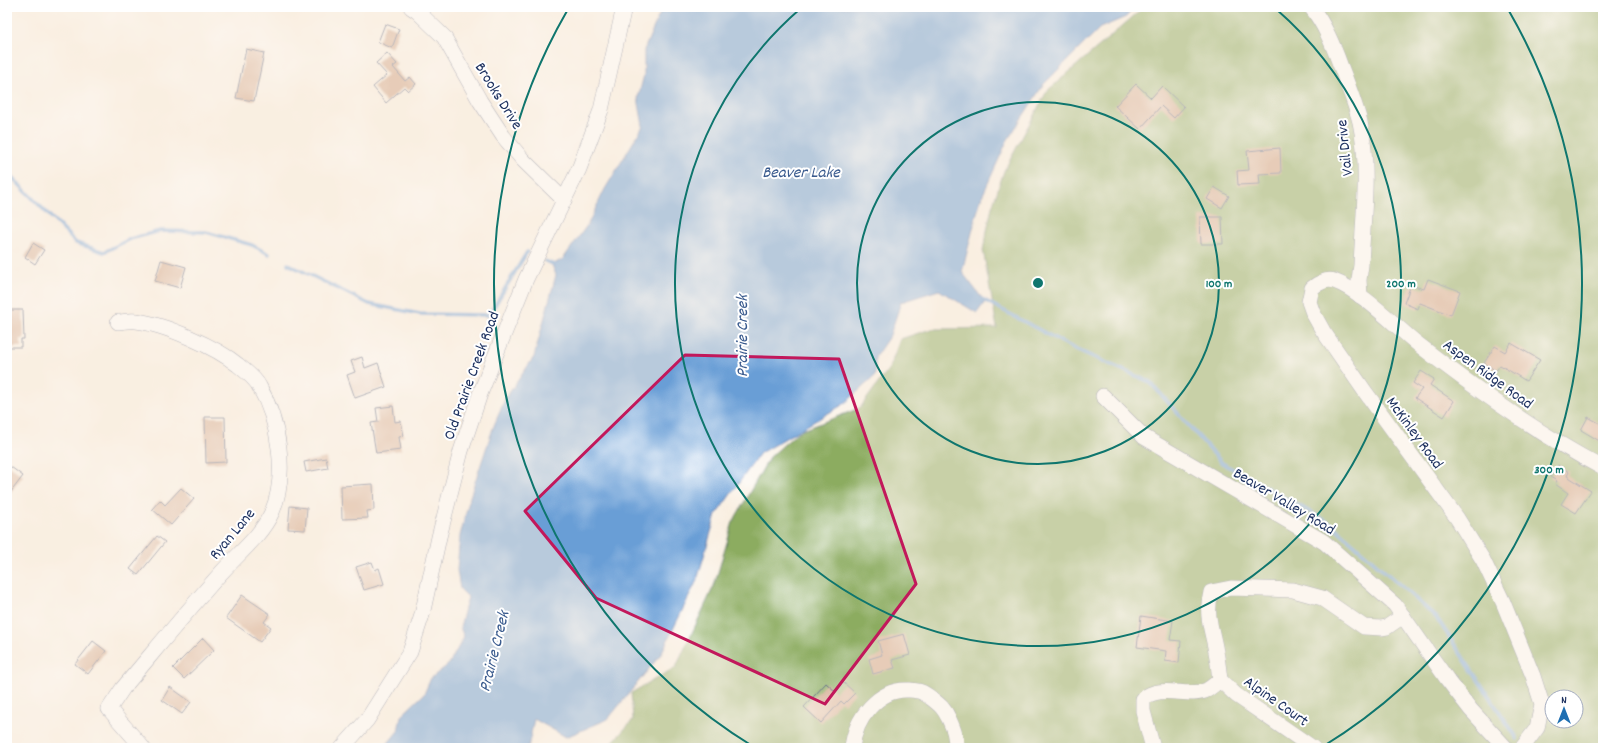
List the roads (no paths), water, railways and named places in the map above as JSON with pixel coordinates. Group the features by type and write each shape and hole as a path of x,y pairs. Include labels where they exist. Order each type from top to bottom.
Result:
{"street":[{"name":"Brooks Drive","path":"411,7 444,37 480,101 503,136 523,160 564,200"},
{"name":"Old Prairie Creek Road","path":"342,748 367,720 410,652 422,615 434,557 461,450 480,394 526,279 579,169 601,110 624,7"},
{"name":"Vail Drive","path":"1311,7 1323,24 1331,40 1355,103 1362,135 1365,162 1361,265 1359,280 1360,296"},
{"name":"McKinley Road","path":"1360,296 1350,288 1332,280 1318,283 1312,288 1310,302 1313,313 1322,330 1457,518 1483,560 1503,602 1533,676 1542,704 1537,728 1522,748"},
{"name":"Aspen Ridge Road","path":"1360,296 1419,345 1511,412 1581,457 1603,468"},
{"name":"Ryan Lane","path":"118,322 135,321 169,330 221,352 243,369 259,385 274,425 279,447 280,470 278,492 272,512 261,529 222,572 123,688 109,709 143,748"},
{"name":"Beaver Valley Road","path":"1103,396 1144,437 1324,542 1395,605 1447,679 1471,710 1506,748"},
{"path":"1153,748 1143,711 1143,699 1149,693 1177,691 1194,692 1207,690 1220,680 1217,652 1210,629 1208,606 1211,592 1231,588 1293,590 1322,598 1364,627 1382,628 1403,616"},
{"name":"Alpine Court","path":"1220,680 1236,695 1255,706 1313,748"},
{"path":"852,748 853,740 863,716 878,699 899,690 922,691 944,708 956,736 956,748"}],"water":[{"name":"Beaver Lake","path":"664,7 1135,7 1126,17 1100,28 1043,85 1007,141 980,201 962,272 985,302 977,313 939,290 901,302 890,335 875,357 875,376 844,404 760,453 716,515 697,580 661,654 608,719 566,737 534,719 528,748 384,748 398,731 401,716 424,694 431,678 449,664 464,637 460,627 468,597 460,589 457,570 460,536 470,497 493,428 505,399 534,357 556,275 552,265 563,259 588,224 605,189 643,126 638,98 644,75 644,50 658,17"}],"waterway":[{"path":"7,172 76,243 104,252 130,239 160,231 206,232 252,245 269,254"},
{"path":"288,264 369,304 420,314 489,315 528,252"},
{"path":"545,261 555,265"},
{"path":"982,299 1073,348 1150,382 1222,463 1330,523 1436,617 1517,738"}],"water label":[{"name":"Prairie Creek","path":"741,336"},
{"name":"Prairie Creek","path":"493,651"}]}
